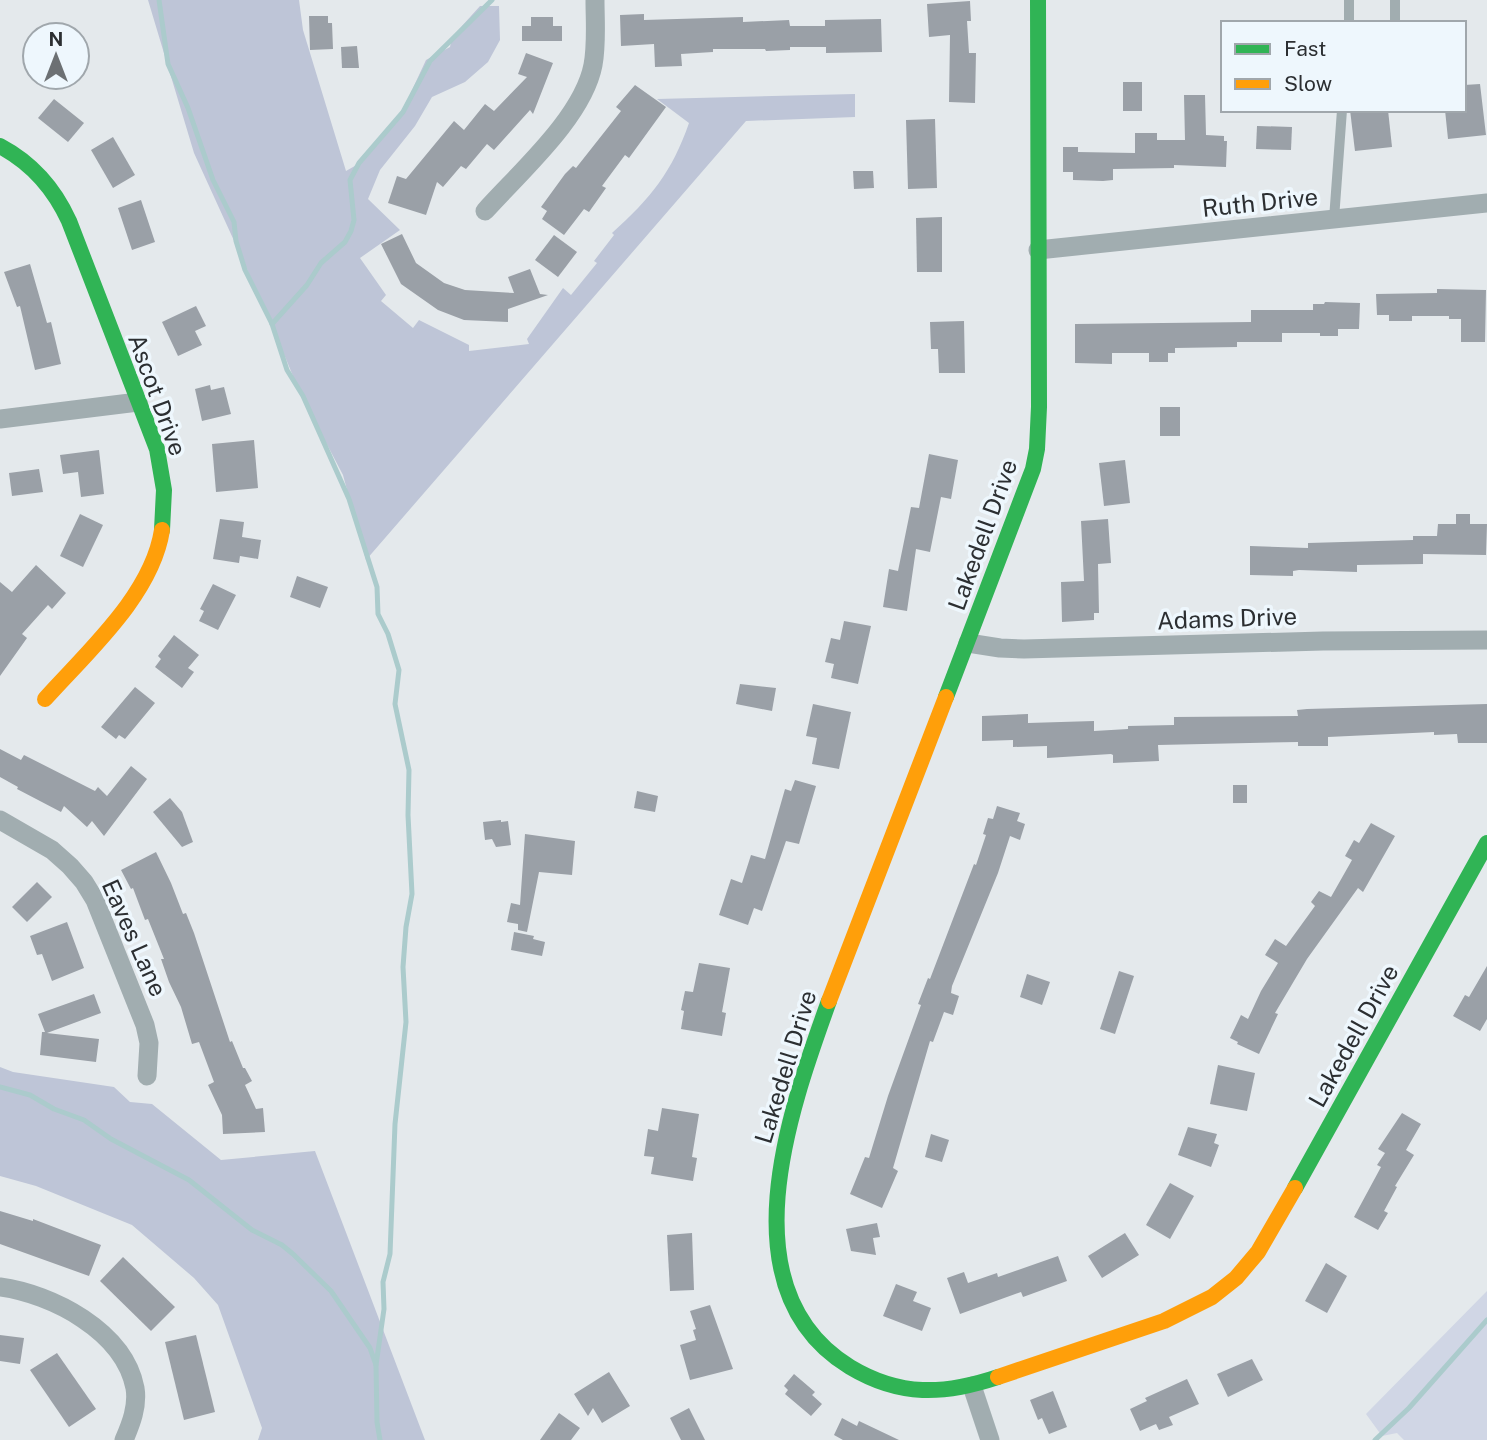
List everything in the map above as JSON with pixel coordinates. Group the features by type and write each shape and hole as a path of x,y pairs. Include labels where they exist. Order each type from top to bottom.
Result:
{"street":[{"path":"485,211 552,137 571,114 584,92 593,65 595,0"},
{"name":"Lakedell Drive","path":"1038,0 1037,449 1033,469 968,643 815,1036 786,1132 776,1201 782,1268 791,1299 807,1328 835,1359 867,1377 886,1384 923,1391 948,1392 1164,1321 1196,1308 1223,1290 1238,1278 1258,1252 1297,1186 1487,843"},
{"name":"Ascot Drive","path":"0,146 43,180 57,198 73,230 156,447 163,481 161,537 156,555 144,579 125,607 45,699"},
{"name":"Ruth Drive","path":"1038,250 1487,203"},
{"path":"0,419 138,402"},
{"name":"Adams Drive","path":"968,643 1000,649 1024,649 1323,641 1487,640"},
{"name":"Eaves Lane","path":"0,820 52,850 70,866 95,900 145,1025 149,1060 147,1076"},
{"path":"0,1287 57,1303 95,1328 114,1347 129,1371 135,1388 135,1405 124,1440"},
{"path":"972,1386 990,1440"}],"lane":[{"path":"1349,0 1349,21"},
{"path":"1395,0 1395,21"},
{"path":"1334,219 1342,112"}],"shaded area":[{"path":"148,0 299,0 303,30 346,171 360,163 400,116 426,60 450,47 452,37 480,6 499,6 500,40 488,62 465,82 432,97 415,126 380,170 368,199 400,230 360,258 386,295 381,301 413,328 419,320 469,345 469,351 529,344 527,339 563,288 571,295 597,263 594,261 614,235 612,233 659,183 675,156 689,123 657,99 855,94 855,117 746,121 366,560 343,475 300,393 267,313 194,153"},
{"path":"0,1067 13,1072 114,1087 130,1102 152,1104 221,1160 315,1151 425,1440 258,1440 262,1428 218,1305 194,1278 132,1225 36,1186 0,1176"},
{"path":"1487,1291 1487,1440 1404,1440 1397,1433 1382,1436 1366,1414"}],"building":[{"path":"970,1 971,21 967,21 969,53 976,53 975,103 949,102 950,35 929,37 927,4"},
{"path":"644,14 644,20 743,17 743,22 789,20 790,26 825,26 825,20 881,19 882,52 826,53 826,47 790,47 790,50 766,51 713,49 713,52 681,54 682,66 655,67 654,44 621,46 620,15"},
{"path":"309,16 328,16 328,23 332,23 333,49 310,50"},
{"path":"531,17 553,17 553,26 562,26 562,41 522,41 522,26 531,26"},
{"path":"357,46 359,68 342,68 341,47"},
{"path":"526,53 553,63 533,114 530,110 494,150 487,144 466,169 461,166 443,187 437,182 426,215 388,203 397,176 406,179 454,121 464,130 485,104 494,111 527,77 518,74"},
{"path":"1123,82 1142,82 1142,111 1123,111"},
{"path":"1480,84 1486,135 1448,139 1445,112 1466,112 1466,85"},
{"path":"635,85 666,107 629,158 625,155 602,186 606,188 589,212 584,209 564,235 542,219 547,211 541,207 565,174 573,166 576,168 621,111 616,107"},
{"path":"1184,95 1205,95 1206,135 1224,136 1224,141 1227,141 1226,167 1174,165 1174,168 1113,169 1113,180 1103,181 1073,180 1073,172 1063,172 1063,147 1078,147 1078,152 1135,153 1135,133 1157,133 1157,140 1185,140"},
{"path":"54,99 84,123 68,142 38,118"},
{"path":"1350,112 1388,112 1392,147 1355,151"},
{"path":"935,119 937,188 908,189 906,120"},
{"path":"1257,126 1292,127 1291,150 1256,149"},
{"path":"113,137 135,175 113,188 91,150"},
{"path":"853,171 873,171 874,188 854,189"},
{"path":"141,200 155,242 132,250 118,208"},
{"path":"942,217 942,272 917,272 916,218"},
{"path":"402,234 416,263 444,283 465,290 514,293 508,277 530,269 540,294 548,295 508,309 508,322 464,320 438,310 401,284 381,244"},
{"path":"554,235 577,252 558,277 535,260"},
{"path":"30,264 47,323 51,322 61,364 35,370 20,306 17,307 4,272"},
{"path":"1437,289 1486,290 1485,342 1461,342 1461,319 1449,319 1449,316 1412,316 1412,321 1389,321 1389,315 1377,315 1376,294 1437,293"},
{"path":"1360,303 1359,329 1338,329 1338,336 1282,333 1282,342 1237,342 1237,347 1175,348 1175,353 1168,353 1168,362 1149,362 1149,353 1112,353 1112,364 1075,363 1075,324 1251,322 1251,310 1313,310 1313,304"},
{"path":"196,306 206,326 195,331 202,345 178,356 162,322"},
{"path":"964,321 965,373 939,373 938,349 931,349 930,322"},
{"path":"210,385 211,390 224,387 231,414 202,421 195,389"},
{"path":"1160,407 1180,407 1180,436 1160,436"},
{"path":"254,440 258,488 216,492 212,444"},
{"path":"99,450 104,494 81,497 78,472 63,474 60,455"},
{"path":"929,454 958,460 951,499 941,497 930,552 916,549 907,611 883,607 889,569 898,571 911,507 919,508"},
{"path":"1125,460 1130,503 1104,506 1099,463"},
{"path":"39,469 43,492 12,496 9,473"},
{"path":"80,514 103,525 83,567 60,556"},
{"path":"1456,514 1470,514 1470,524 1487,524 1486,555 1423,554 1423,564 1357,565 1357,572 1299,570 1293,571 1293,576 1250,575 1250,546 1308,548 1308,543 1413,540 1413,536 1437,536 1438,524 1456,524"},
{"path":"220,519 244,522 242,537 261,540 258,559 240,556 239,563 213,559"},
{"path":"1108,519 1111,563 1098,564 1099,613 1094,613 1094,620 1062,622 1061,582 1084,581 1081,521"},
{"path":"36,565 66,593 52,609 48,605 22,634 27,638 0,676 0,582 12,592"},
{"path":"297,576 328,587 320,608 290,597"},
{"path":"213,584 236,595 218,630 199,621 204,611 200,609"},
{"path":"844,621 871,626 858,684 831,678 834,664 825,662 831,638 840,640"},
{"path":"174,635 199,655 188,668 194,672 182,688 155,667 161,659 158,656"},
{"path":"740,684 776,688 772,711 736,704"},
{"path":"135,687 155,703 125,739 119,735 116,739 101,727"},
{"path":"813,704 851,712 839,769 812,764 817,738 806,736"},
{"path":"1487,704 1487,743 1458,743 1457,734 1434,735 1434,732 1328,737 1328,746 1298,746 1298,742 1158,745 1159,761 1113,763 1111,754 1047,758 1047,746 1013,747 1013,740 982,741 982,716 1028,714 1028,723 1094,721 1094,731 1128,729 1128,726 1174,725 1174,717 1298,716 1297,710 1307,709"},
{"path":"0,749 21,760 24,755 95,791 98,787 107,796 131,766 147,779 104,836 92,821 87,827 64,806 61,812 0,777"},
{"path":"795,780 816,786 799,844 786,841 762,911 754,908 748,925 719,915 731,879 742,883 751,855 765,859 785,789 791,791"},
{"path":"1233,785 1247,785 1247,803 1233,803"},
{"path":"637,791 658,796 655,812 634,808"},
{"path":"170,798 182,812 193,842 182,847 153,812"},
{"path":"997,806 1020,813 1017,821 1025,824 1020,840 1010,836 998,873 952,986 951,993 959,996 953,1015 944,1012 933,1042 930,1041 893,1168 898,1171 882,1208 850,1194 865,1157 869,1158 921,1005 918,1004 974,864 976,865 986,835 983,834 988,818 993,819"},
{"path":"508,821 511,845 496,847 492,839 485,840 483,822"},
{"path":"1371,823 1395,836 1363,892 1358,888 1307,959 1275,1013 1278,1014 1259,1054 1237,1044 1238,1042 1230,1038 1241,1015 1248,1019 1278,963 1265,955 1275,939 1286,946 1315,906 1311,902 1319,891 1331,897 1352,860 1345,856 1354,840 1359,843"},
{"path":"525,834 575,841 572,875 539,872 527,932 518,930 518,924 507,922 511,903 520,905"},
{"path":"156,852 194,933 230,1042 232,1041 243,1068 252,1081 245,1085 256,1109 263,1108 265,1132 223,1134 222,1115 208,1085 214,1082 199,1042 192,1044 148,919 145,920 133,888 131,889 121,870"},
{"path":"37,882 52,897 27,922 12,907"},
{"path":"67,922 84,968 52,981 42,954 37,955 30,936"},
{"path":"514,932 534,936 533,939 545,942 542,956 511,950"},
{"path":"699,963 730,968 722,1012 726,1013 722,1036 681,1029 685,991 693,992"},
{"path":"1487,966 1487,1019 1480,1031 1453,1016 1465,995 1469,997"},
{"path":"1119,971 1134,976 1115,1034 1100,1029"},
{"path":"1027,974 1050,982 1042,1005 1020,997"},
{"path":"94,994 101,1013 47,1033 99,1039 96,1062 40,1055 42,1032 45,1032 38,1014"},
{"path":"1218,1065 1255,1073 1247,1111 1210,1104"},
{"path":"662,1108 699,1114 692,1157 697,1158 693,1181 651,1174 654,1157 644,1156 648,1129 658,1131"},
{"path":"1402,1113 1421,1124 1406,1150 1414,1155 1395,1186 1397,1187 1384,1211 1388,1213 1378,1230 1354,1217 1381,1167 1377,1165 1385,1153 1378,1149"},
{"path":"1188,1127 1217,1134 1214,1143 1219,1145 1211,1167 1178,1155"},
{"path":"931,1134 949,1140 942,1162 925,1157"},
{"path":"1170,1183 1194,1196 1170,1239 1146,1225"},
{"path":"0,1211 33,1219 101,1245 89,1276 0,1244"},
{"path":"877,1223 880,1237 873,1238 876,1255 851,1251 846,1229"},
{"path":"692,1233 694,1290 670,1291 667,1235"},
{"path":"1125,1233 1139,1255 1102,1278 1088,1256"},
{"path":"1058,1256 1067,1281 1023,1297 1021,1292 960,1314 947,1278 964,1272 968,1283 997,1273 998,1277"},
{"path":"123,1257 175,1307 151,1331 100,1281"},
{"path":"1326,1263 1347,1276 1327,1313 1305,1301"},
{"path":"896,1284 917,1292 913,1301 931,1308 922,1331 883,1316"},
{"path":"710,1305 733,1369 690,1380 680,1345 696,1340 693,1330 696,1329 690,1311"},
{"path":"0,1335 24,1338 20,1364 0,1361"},
{"path":"196,1335 215,1412 184,1420 165,1342"},
{"path":"57,1353 96,1409 69,1427 30,1370"},
{"path":"1252,1359 1263,1380 1228,1397 1217,1374"},
{"path":"609,1372 630,1406 602,1423 593,1408 588,1416 574,1394"},
{"path":"794,1374 815,1392 812,1395 822,1404 811,1416 785,1394 788,1390 784,1386"},
{"path":"1187,1379 1199,1404 1169,1417 1173,1425 1159,1430 1156,1424 1140,1431 1130,1409 1147,1401 1145,1398"},
{"path":"1053,1391 1067,1427 1049,1434 1042,1418 1038,1420 1030,1400"},
{"path":"689,1408 705,1440 681,1440 670,1418"},
{"path":"559,1413 580,1428 571,1440 540,1440"},
{"path":"842,1418 857,1426 859,1421 899,1440 843,1440 834,1435"}],"waterway":[{"path":"159,0 168,64 188,108 213,180 234,222 236,241 245,270 272,324 287,370 303,396 349,499 377,587 378,614 388,634 399,670 395,704 409,770 412,894 403,967 406,1022 395,1124 390,1254 383,1282 384,1309 376,1365"},
{"path":"272,324 307,285 321,263 345,242 351,231 354,220 350,180 359,163 403,112 430,61 492,0"},
{"path":"0,1087 30,1095 54,1109 84,1120 111,1139 189,1180 252,1230 282,1245 293,1254 331,1291 370,1348 376,1365 380,1440"},
{"path":"1375,1440 1409,1408 1487,1320"}],"traffic: fast":[{"path":"946,697 1033,469 1037,449 1038,0"},
{"path":"0,146 32,168 49,187 69,221 157,449 164,490 162,530"},
{"path":"1295,1188 1487,843"},
{"path":"829,1001 798,1093 785,1144 778,1196 778,1246 788,1293 811,1334 850,1367 868,1377 887,1384 923,1390 959,1387 998,1377"}],"traffic: slow":[{"path":"45,699 98,642 132,600 156,554 162,530"},
{"path":"829,1001 946,697"},
{"path":"998,1377 1164,1321 1212,1297 1236,1278 1258,1252 1295,1188"}]}
